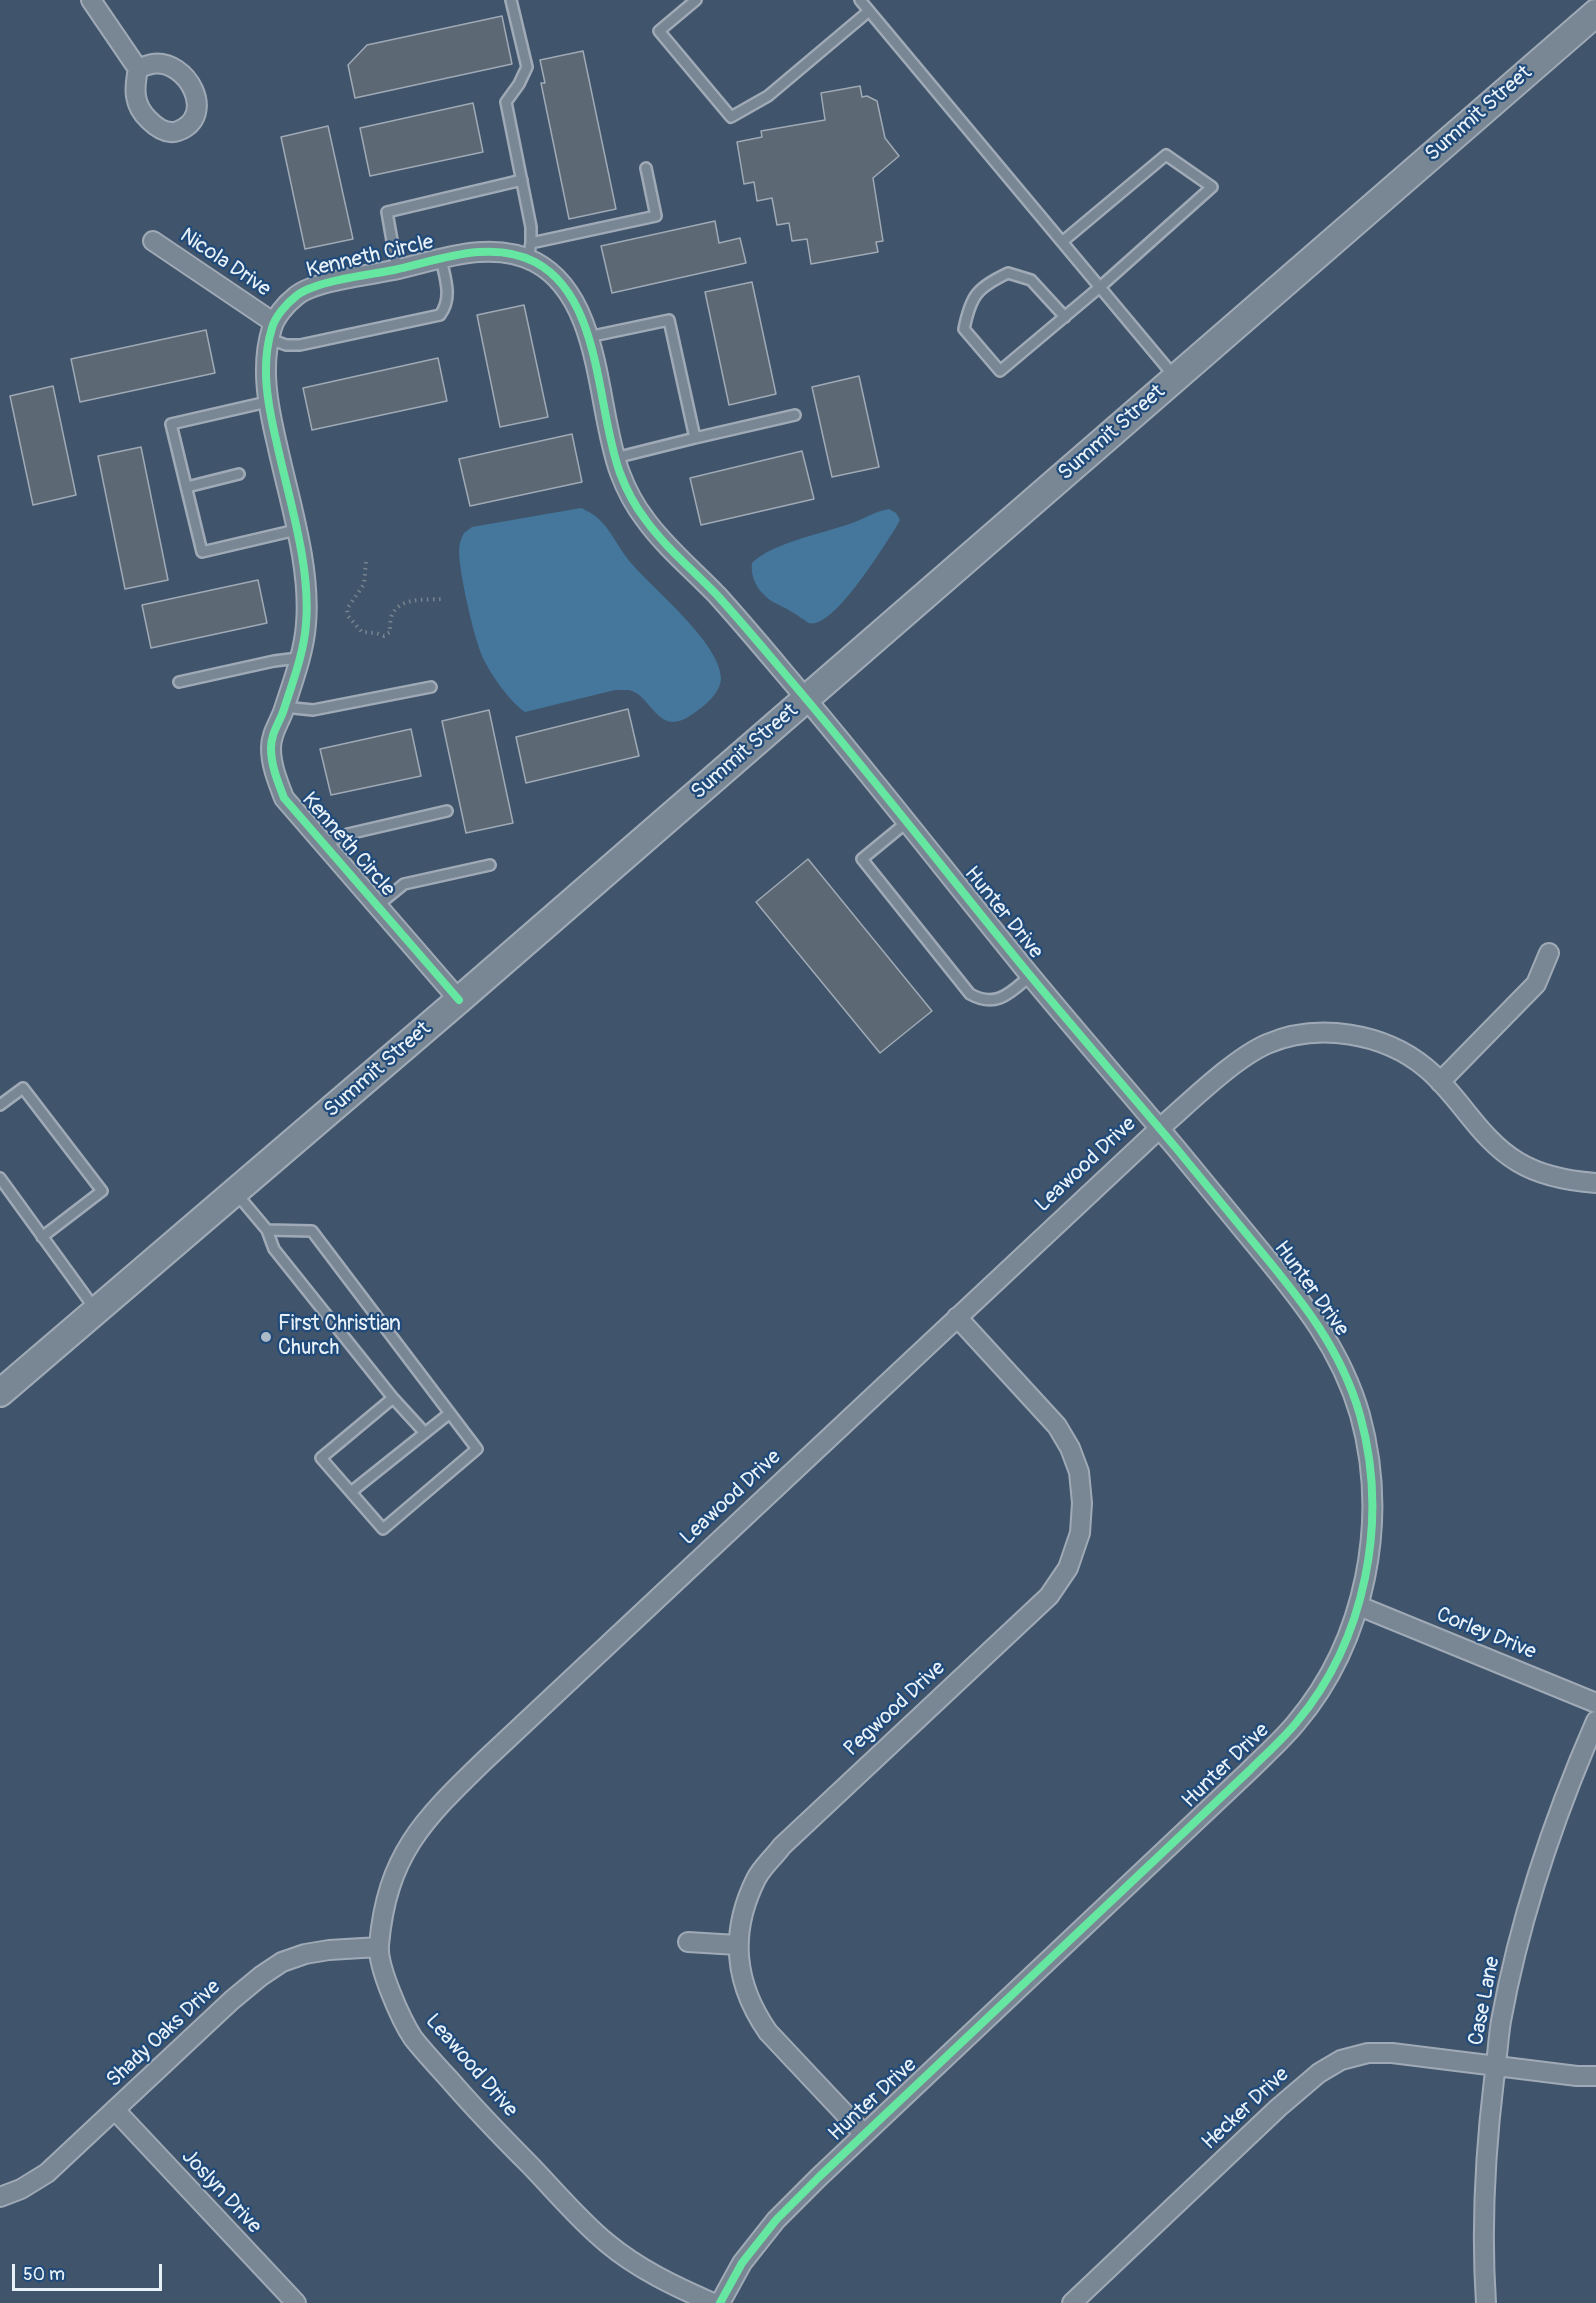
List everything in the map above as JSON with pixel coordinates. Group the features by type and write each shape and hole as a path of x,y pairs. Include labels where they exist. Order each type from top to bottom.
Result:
{"main road":[{"name":"Summit Street","path":"0,1393 459,1000 1596,13"}],"street":[{"path":"91,0 138,69"},
{"name":"Nicola Drive","path":"153,241 272,330"},
{"name":"Kenneth Circle","path":"459,1000 284,798 272,766 270,739 284,707 306,627 306,582 267,402 265,358 272,330 299,292 345,279 441,259 487,252 530,250 566,289 579,310 588,337 615,458 622,479 646,521 719,598 806,699"},
{"name":"Hunter Drive","path":"720,2303 742,2263 776,2220 1250,1770 1296,1723 1326,1680 1342,1649 1359,1606 1369,1561 1372,1496 1362,1425 1348,1381 1320,1326 1160,1128 1030,976 806,699"},
{"path":"1440,1082 1536,984 1550,953"},
{"name":"Leawood Drive","path":"713,2303 658,2277 605,2242 476,2110 414,2039 400,2016 379,1947 388,1894 396,1869 412,1838 437,1807 1160,1128 1232,1066 1266,1044 1299,1035 1334,1033 1362,1037 1390,1046 1425,1067 1498,1148 1518,1162 1546,1175 1596,1183"},
{"name":"Pegwood Drive","path":"864,2134 768,2032 755,2013 744,1987 737,1945 744,1910 757,1877 782,1846 1049,1596 1068,1568 1080,1533 1082,1503 1079,1472 1070,1448 1057,1426 957,1317"},
{"name":"Corley Drive","path":"1359,1606 1596,1703"},
{"name":"Case Lane","path":"1486,2303 1482,2248 1485,2165 1501,2022 1527,1910 1571,1780 1596,1721"},
{"path":"688,1942 737,1945"},
{"name":"Shady Oaks Drive","path":"0,2197 21,2189 46,2173 232,2000 282,1962 304,1954 329,1950 379,1947"},
{"name":"Hecker Drive","path":"1072,2303 1278,2109 1319,2073 1341,2061 1368,2054 1392,2053 1577,2076 1596,2076"},
{"name":"Joslyn Drive","path":"115,2110 296,2303"}],"lane":[{"path":"511,0 527,67 507,102 531,227 530,250 656,216 646,168"},
{"path":"696,0 659,31 731,117 768,96 869,11"},
{"path":"860,0 1176,377"},
{"path":"1062,242 1166,155 1212,187 1100,287 1065,317 1000,371 964,329 968,308 982,286 1008,273 1031,280 1065,317"},
{"path":"397,269 387,212 522,180"},
{"path":"272,330 286,345 300,345 440,315 447,306 448,295 441,259"},
{"path":"588,337 669,320 694,438"},
{"path":"267,402 171,424 202,552 296,530"},
{"path":"615,458 795,415"},
{"path":"187,487 239,474"},
{"path":"179,682 274,661 299,658"},
{"path":"284,707 313,710 431,687"},
{"path":"323,844 348,834 447,811"},
{"path":"907,822 861,859 970,994 980,1000 993,1000 1005,996 1030,976"},
{"path":"377,906 404,884 490,865"},
{"path":"0,1106 23,1088 102,1191 42,1237"},
{"path":"0,1178 96,1311"},
{"path":"236,1192 267,1230 274,1249 393,1398 425,1434"},
{"path":"267,1230 312,1231 477,1449 383,1529 321,1458 393,1398"},
{"path":"351,1492 450,1413"}],"path":[{"path":"366,562 364,584 346,609 348,616 362,632 384,636 390,632 392,613 398,607 421,600 442,598"}],"water":[{"path":"581,508 605,525 632,564 698,633 710,649 718,664 721,682 711,699 692,715 677,722 666,721 641,697 629,690 615,690 525,712 501,688 483,658 471,621 461,574 459,548 464,533 472,527"},
{"path":"889,509 896,513 900,520 895,529 844,601 819,622 808,623 773,602 756,585 752,575 752,563 773,549"}],"building":[{"path":"502,16 512,64 355,98 348,65 367,45"},
{"path":"583,51 616,209 569,219 541,83 545,83 540,60"},
{"path":"860,86 862,97 867,96 877,101 885,138 899,156 873,178 883,241 876,242 878,252 811,264 807,239 792,241 789,223 777,225 772,198 757,201 754,182 744,184 737,142 762,137 761,131 825,120 821,93"},
{"path":"473,103 483,152 370,176 360,128"},
{"path":"328,126 353,239 305,249 281,137"},
{"path":"715,221 719,243 740,238 746,263 612,293 601,246"},
{"path":"752,282 776,394 729,405 705,292"},
{"path":"524,305 548,417 500,427 477,315"},
{"path":"206,330 215,373 80,402 71,359"},
{"path":"438,358 447,401 312,430 303,388"},
{"path":"859,376 879,467 832,477 812,387"},
{"path":"53,386 76,495 33,505 10,396"},
{"path":"572,434 582,482 470,506 459,459"},
{"path":"141,447 168,580 125,589 98,456"},
{"path":"802,451 814,499 701,525 690,478"},
{"path":"258,580 267,623 151,648 142,605"},
{"path":"628,709 639,756 526,783 516,737"},
{"path":"489,710 513,823 466,833 442,721"},
{"path":"411,729 421,776 331,795 320,749"},
{"path":"808,859 932,1011 880,1053 756,902"}],"cycle path":[{"path":"459,1000 284,798 275,774 271,743 300,657 305,635 307,602 298,533 268,401 266,357 272,328 281,311 303,291 327,283 447,257 501,252 518,255 535,262 557,279 574,301 594,357 612,447 620,473 641,514 661,539 728,607 802,694 1024,968 1176,1148 1290,1288 1331,1347 1352,1391 1360,1415 1368,1455 1372,1496 1371,1537 1365,1577 1355,1617 1340,1655 1320,1690 1296,1723 1250,1770 776,2220 742,2263 720,2303"}],"place":[{"name":"First Christian Church","path":"266,1337"}]}
